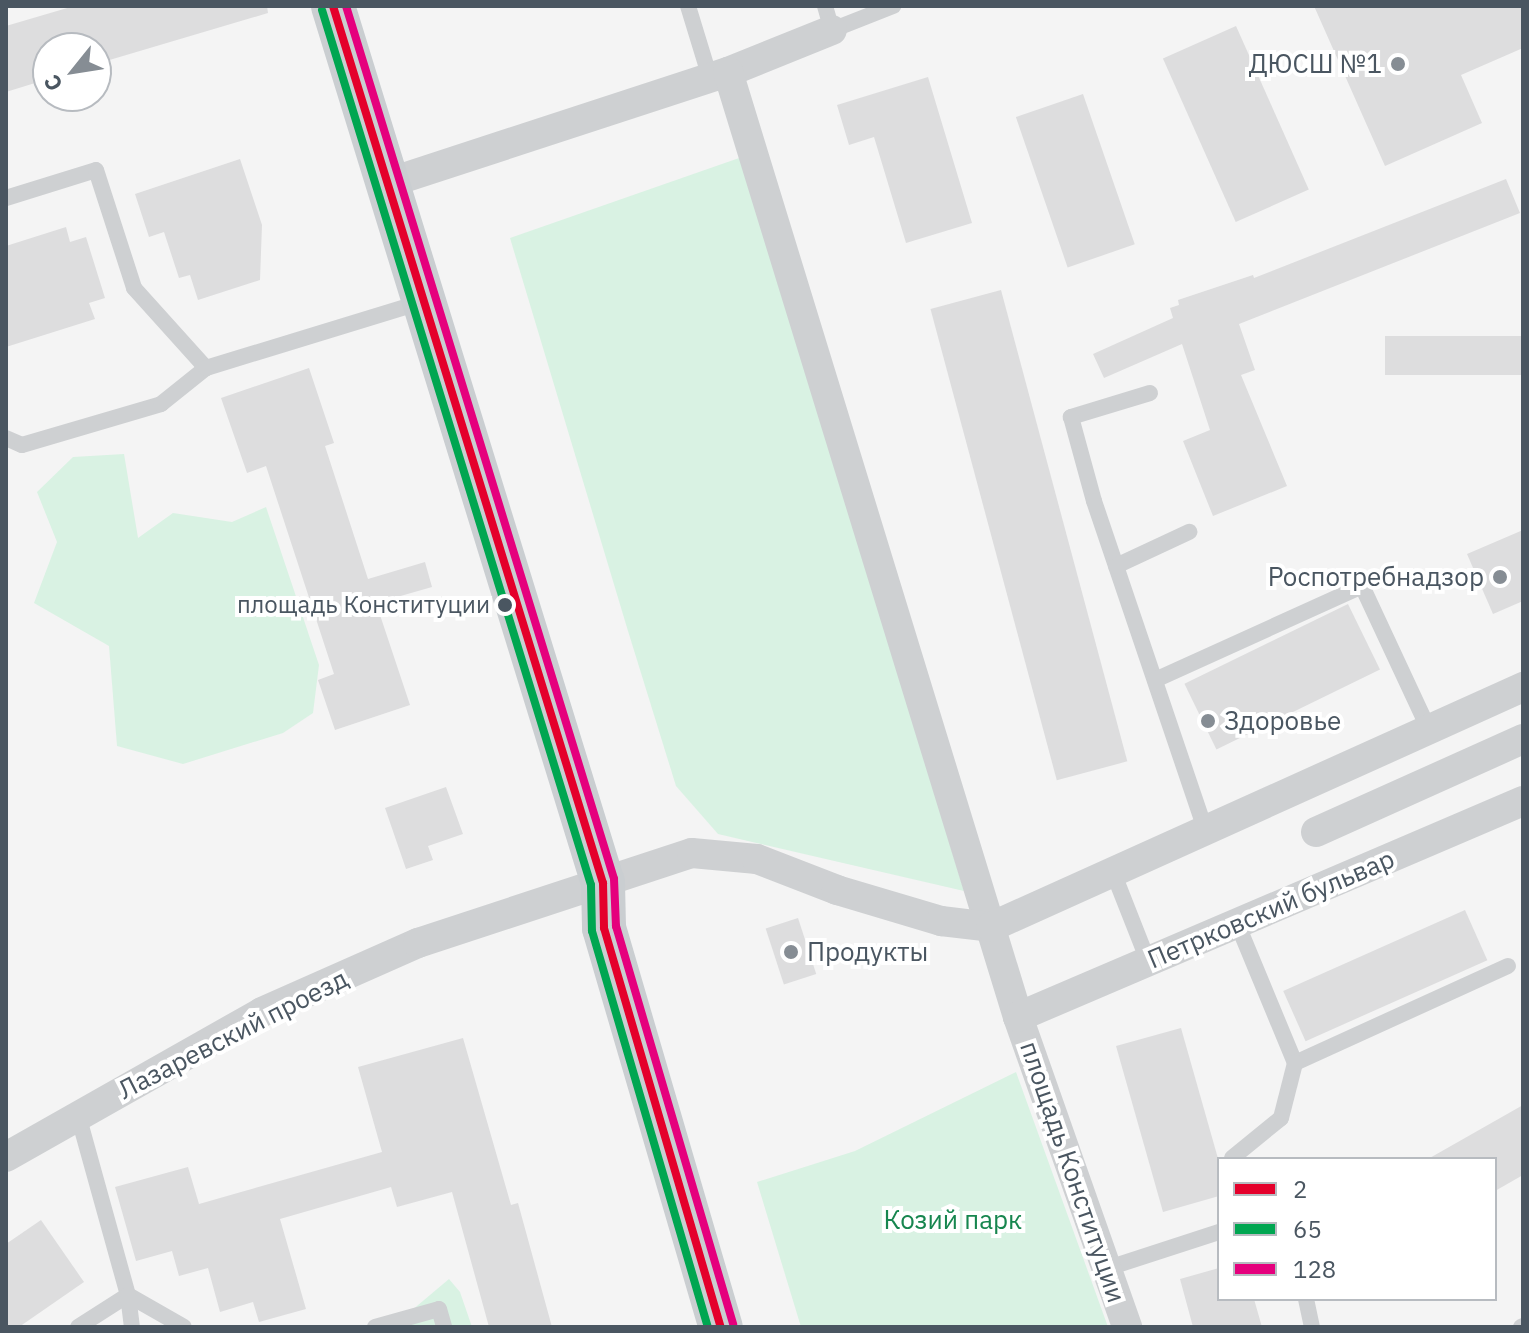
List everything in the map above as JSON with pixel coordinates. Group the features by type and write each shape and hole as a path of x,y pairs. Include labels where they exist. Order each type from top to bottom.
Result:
{"main road":[{"path":"333,6 603,883 604,928 721,1327"}],"street":[{"path":"388,183 719,75 828,18"},
{"path":"719,75 986,914"},
{"path":"941,921 986,914 1113,872 1523,687"},
{"path":"1316,832 1523,739"},
{"name":"Петрковский бульвар","path":"1018,1017 1522,803"},
{"name":"Лазаревский проезд","path":"6,1157 262,1012 406,948 692,853 757,859 837,890 941,921"},
{"name":"площадь Конституции","path":"986,914 1018,1017 1127,1327"},
{"path":"941,921 1003,966"}],"lane":[{"path":"688,6 719,75"},
{"path":"828,18 893,6"},
{"path":"6,198 96,170 134,288 206,368"},
{"path":"6,438 22,445 161,404 206,368 422,302"},
{"path":"1150,393 1071,417 1116,566 1206,831"},
{"path":"1116,566 1189,532"},
{"path":"1155,680 1362,586 1429,730"},
{"path":"1113,872 1148,961"},
{"path":"1233,1157 1281,1118 1295,1063 1237,923"},
{"path":"1295,1063 1508,966"},
{"path":"78,1115 128,1295 132,1327"},
{"path":"1108,1268 1217,1233"},
{"path":"78,1327 128,1295"},
{"path":"128,1295 184,1327"},
{"path":"1306,1301 1312,1327"},
{"path":"375,1327 439,1309 444,1327"}],"green space":[{"path":"742,157 964,891 718,834 676,786 628,631 510,238"},
{"path":"124,454 138,538 173,513 232,522 266,507 319,665 313,713 283,733 183,764 117,746 109,646 34,603 57,542 37,492 73,457"},
{"name":"Козий парк","path":"1016,1072 1108,1327 801,1327 757,1182 855,1151"},
{"path":"449,1279 460,1292 472,1327 392,1327"}],"building":[{"path":"74,6 267,6 268,13 112,59 112,32 32,32 32,84 6,92 6,26"},
{"name":"ДЮСШ №1","path":"1314,6 1523,6 1523,48 1461,75 1482,123 1385,166"},
{"path":"1236,26 1309,190 1236,222 1163,59"},
{"path":"928,77 972,223 906,243 874,137 849,145 837,105"},
{"path":"1083,94 1135,244 1068,267 1016,117"},
{"path":"240,159 262,225 260,280 198,300 190,275 179,278 164,232 149,237 135,194"},
{"path":"1506,179 1520,213 1239,324 1255,370 1241,375 1287,486 1213,516 1183,441 1210,430 1182,344 1104,378 1093,354 1173,318 1170,308 1179,305 1178,300 1253,275 1254,278"},
{"path":"66,227 70,242 86,237 105,298 89,303 95,319 6,347 6,246"},
{"path":"1001,290 1127,761 1057,780 930,309"},
{"path":"1385,336 1523,336 1523,375 1385,375"},
{"path":"309,368 334,443 325,446 368,579 425,562 432,587 376,603 410,705 335,730 318,680 334,674 266,466 247,473 221,398"},
{"name":"Роспотребнадзор","path":"1523,530 1523,601 1493,614 1467,554"},
{"path":"1348,604 1380,670 1216,749 1184,684"},
{"path":"446,787 463,834 428,846 433,860 406,869 385,808"},
{"path":"1465,910 1487,960 1306,1041 1283,991"},
{"name":"Продукты","path":"798,918 816,974 784,985 766,929"},
{"path":"1181,1028 1218,1157 1217,1197 1163,1212 1116,1046"},
{"path":"463,1038 511,1205 518,1203 552,1327 489,1327 452,1192 397,1207 391,1187 280,1219 306,1309 259,1322 253,1302 220,1312 208,1268 179,1276 172,1251 136,1261 115,1187 188,1167 199,1204 382,1152 358,1067"},
{"path":"1523,1105 1523,1175 1497,1190 1497,1157 1432,1157"},
{"path":"41,1220 84,1282 19,1327 6,1327 6,1244"},
{"path":"1217,1269 1217,1301 1255,1301 1262,1327 1193,1327 1180,1279"}],"transit line":[{"name":"2","path":"333,6 603,883 604,928 721,1327"},
{"name":"128","path":"346,6 614,879 616,926 733,1324"},
{"name":"65","path":"322,10 591,885 592,931 708,1327"}],"place":[{"name":"ДЮСШ №1","path":"1398,64"},
{"name":"Роспотребнадзор","path":"1500,577"},
{"name":"площадь Конституции","path":"505,605"},
{"name":"Здоровье","path":"1208,721"},
{"name":"Продукты","path":"791,952"}]}
